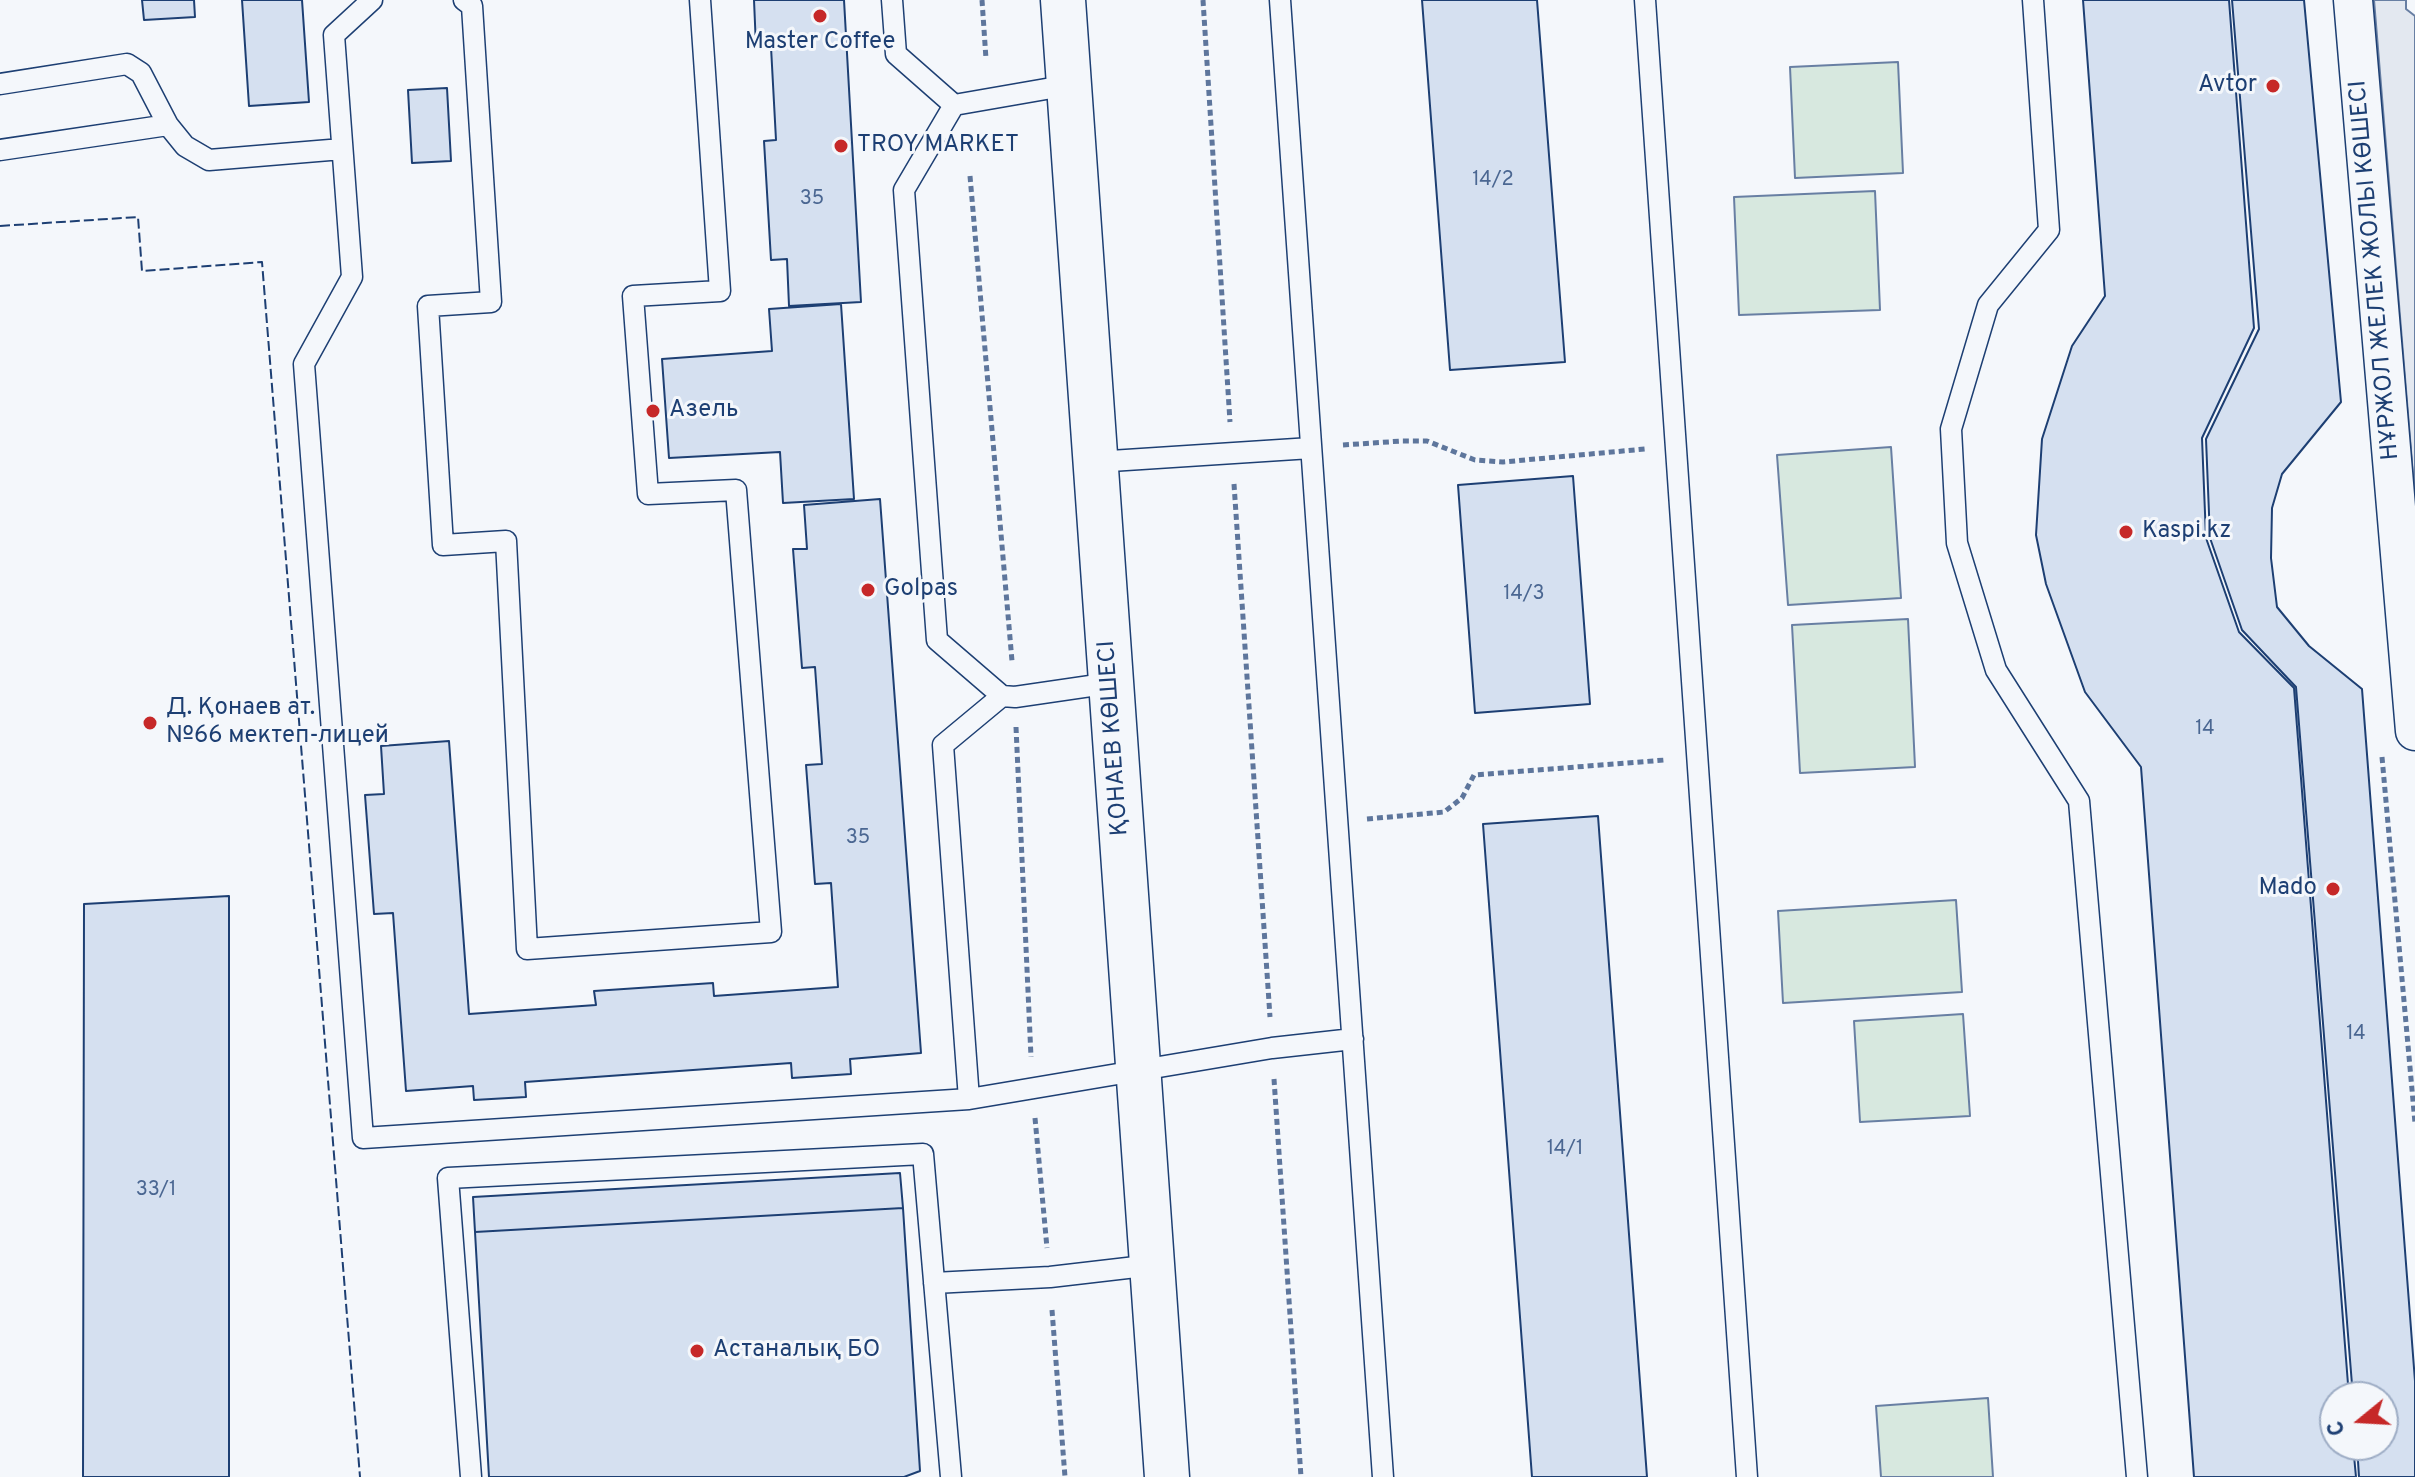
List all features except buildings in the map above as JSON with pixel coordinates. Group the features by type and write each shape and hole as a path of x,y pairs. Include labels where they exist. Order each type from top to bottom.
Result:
{"main road":[{"name":"ҚОНАЕВ КӨШЕСІ","path":"1063,0 1167,1477"}],"street":[{"name":"НҰРЖОЛ ЖЕЛЕК ЖОЛЫ КӨШЕСІ","path":"2353,0 2415,731"}],"lane":[{"path":"372,0 334,35 352,277 304,364 363,1138 969,1099 1272,1048 1353,1039"},
{"path":"464,0 472,6 491,302 428,306 443,545 506,541 527,949 771,932 736,490 648,494 633,296 720,291 700,0"},
{"path":"892,0 896,54 954,105"},
{"path":"1280,0 1383,1477"},
{"path":"1645,0 1747,1477"},
{"path":"2033,0 2049,230 1988,305 1955,415 1951,429 1957,543 1996,670 2079,801 2137,1477"},
{"path":"0,84 127,64 141,73 168,125 185,146 209,160 342,149"},
{"path":"1008,696 937,640 904,190 954,105 1069,85"},
{"path":"0,150 168,125"},
{"path":"1095,462 1311,448"},
{"path":"969,1099 943,745 1008,696 1111,683"},
{"path":"471,1477 448,1178 923,1154 951,1477"},
{"path":"934,1283 1050,1277 1153,1265"}],"path":[{"path":"982,0 986,59"},
{"path":"1203,0 1301,1477"},
{"path":"970,176 1033,1090 1065,1477"},
{"path":"1311,448 1427,441 1475,460 1503,462 1635,449"},
{"path":"1338,821 1444,812 1462,798 1474,775 1656,760"}],"shaded area":[{"path":"2374,0 2406,0 2406,9 2415,16 2415,499"},
{"path":"1898,62 1903,173 1795,178 1790,67"},
{"path":"1875,191 1880,310 1739,315 1734,197"},
{"path":"1891,447 1901,598 1788,605 1777,455"},
{"path":"1908,619 1915,767 1800,773 1792,625"},
{"path":"1956,900 1962,992 1783,1003 1778,911"},
{"path":"1963,1014 1970,1116 1860,1122 1854,1021"},
{"path":"1988,1398 1993,1477 1881,1477 1876,1406"}],"fence":[{"path":"0,226 138,217 142,271 262,262 360,1477"}],"place":[{"name":"Master Coffee","path":"820,16"},
{"name":"Avtor","path":"2273,86"},
{"name":"TROY MARKET","path":"841,146"},
{"name":"Азель","path":"653,411"},
{"name":"Kaspi.kz","path":"2126,532"},
{"name":"Golpas","path":"868,590"},
{"name":"Д. Қонаев ат. №66 мектеп-лицей","path":"150,723"},
{"name":"Mado","path":"2333,889"},
{"name":"Астаналық БО","path":"697,1351"}]}
